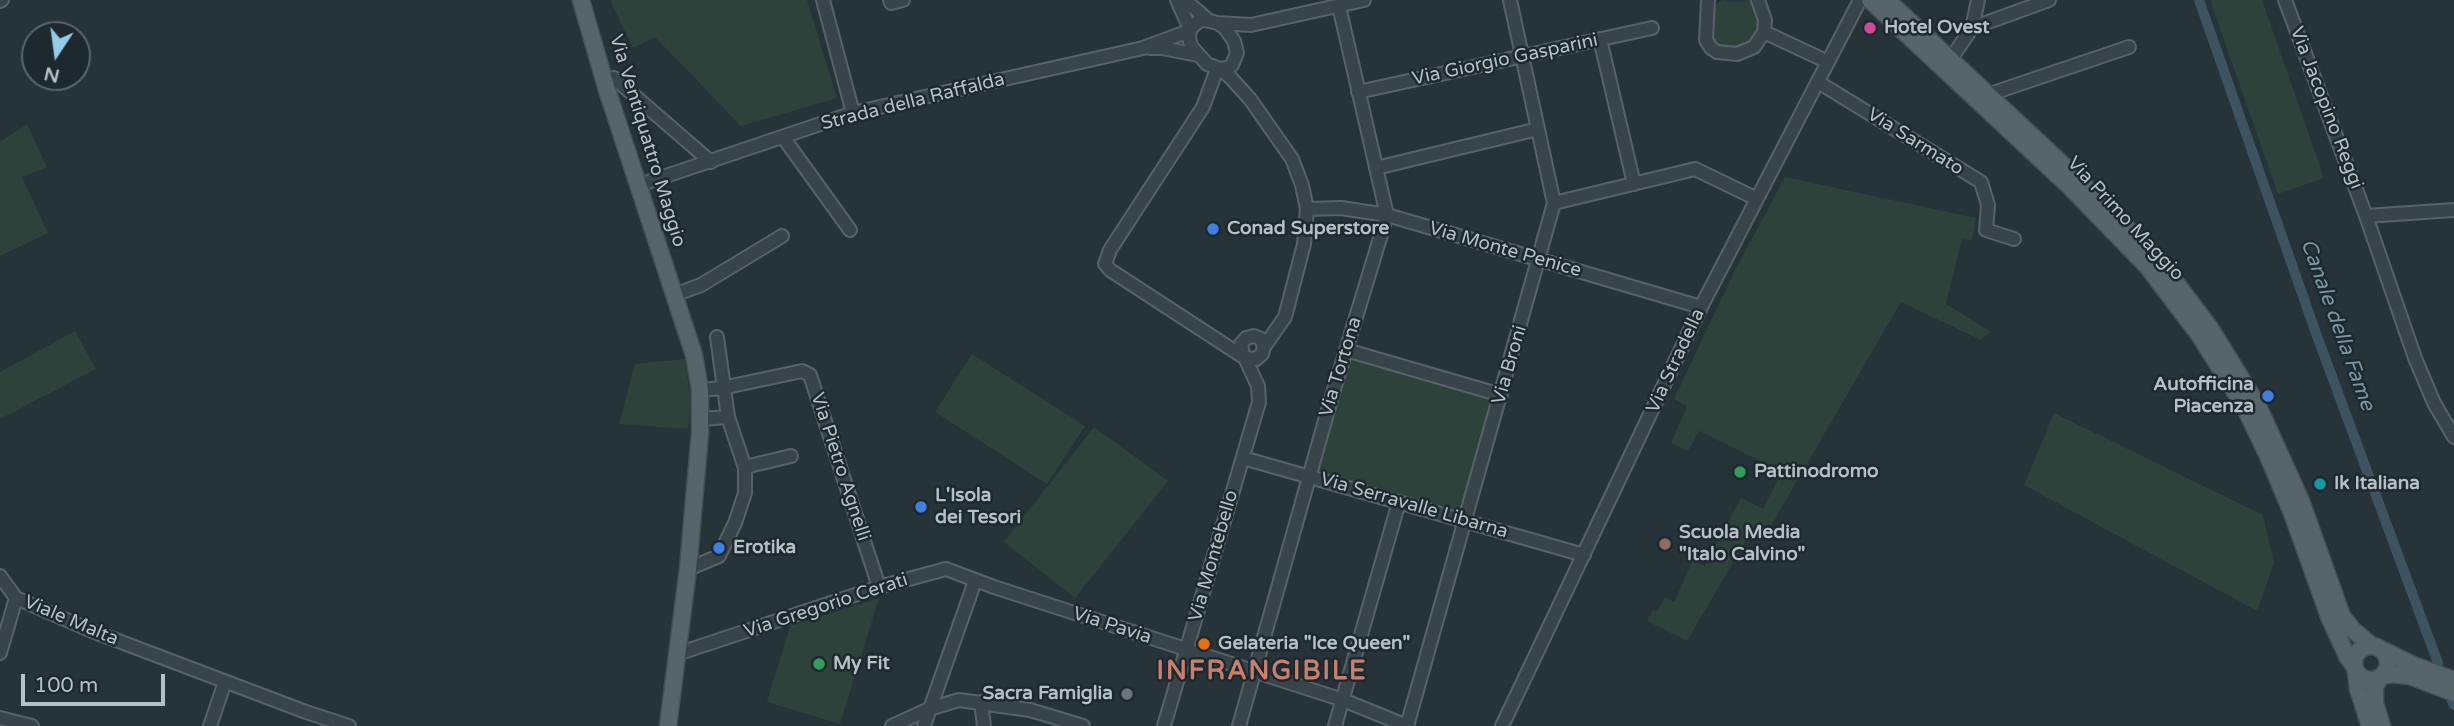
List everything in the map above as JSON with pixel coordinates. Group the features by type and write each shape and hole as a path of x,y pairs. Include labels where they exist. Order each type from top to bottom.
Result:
{"main road":[{"name":"Via Ventiquattro Maggio","path":"581,0 678,294"},
{"name":"Via Ventiquattro Maggio","path":"593,0 610,84 648,182 694,355 710,389 701,419 688,569 668,724"},
{"name":"Via Primo Maggio","path":"1870,0 2069,186 2147,267 2200,336 2245,408 2268,456 2292,513 2330,620 2355,668 2358,690 2370,726"},
{"name":"Via Primo Maggio","path":"1887,0 2078,179 2158,259 2210,328 2257,404 2301,501 2342,615 2353,630 2378,648 2454,680"},
{"path":"2382,726 2375,703 2375,687 2381,677 2389,667 2378,648 2360,650 2354,660 2355,668 2363,678 2374,680 2381,677 2392,674 2410,677 2454,693"}],"street":[{"path":"823,0 853,113"},
{"path":"1177,0 1189,30 1191,46 1201,59 1210,87"},
{"path":"1185,0 1230,34 1235,50 1242,81 1251,99 1292,159 1302,185 1307,209 1304,244 1285,317 1278,328 1256,345 1253,360 1110,270 1105,264 1110,250 1203,107 1219,69 1232,65 1235,50 1251,25"},
{"path":"1213,22 1251,25 1310,6 1339,6 1364,0"},
{"name":"Via Broni","path":"1407,726 1554,203 1510,0"},
{"path":"1708,0 1706,40 1717,52 1737,54 1746,52 1760,41 1764,32 1765,20 1758,0"},
{"name":"Via Stradella","path":"1502,726 1701,307 1860,0"},
{"path":"1950,60 1972,28 1978,0"},
{"path":"1972,28 2049,0"},
{"name":"Via Jacopino Reggi","path":"2285,0 2366,216 2415,358 2434,403 2454,437"},
{"path":"1339,6 1387,215"},
{"name":"Strada della Raffalda","path":"648,182 853,113 1143,48 1189,30 1199,21 1213,22"},
{"name":"Via Giorgio Gasparini","path":"1358,92 1652,28"},
{"path":"1764,32 1828,62"},
{"path":"1600,39 1634,184"},
{"path":"1987,95 2129,47"},
{"name":"Strada della Raffalda","path":"1143,48 1162,48 1201,59 1219,69"},
{"path":"1219,69 1230,76 1251,99"},
{"name":"Via Sarmato","path":"1818,82 1981,182 1988,205 1986,230 2014,239"},
{"name":"Via Ventiquattro Maggio","path":"610,84 711,162"},
{"path":"1376,168 1538,129"},
{"path":"783,137 850,230"},
{"path":"1554,203 1695,169 1757,199"},
{"name":"Via Monte Penice","path":"1307,209 1341,208 1387,215 1701,307"},
{"path":"2366,216 2454,211"},
{"name":"Via Tortona","path":"1240,726 1387,215"},
{"path":"678,294 701,285 782,236"},
{"name":"Via Ventiquattro Maggio","path":"688,569 719,556 746,493 745,467 728,417 710,389 717,337"},
{"path":"1222,341 1256,345"},
{"name":"Via Montebello","path":"1164,726 1259,402 1256,345"},
{"path":"1346,350 1501,395"},
{"path":"1244,356 1258,386"},
{"name":"Via Pietro Agnelli","path":"710,389 802,371 810,375 879,587"},
{"path":"701,419 728,417"},
{"path":"745,467 790,457"},
{"name":"Via Serravalle Libarna","path":"1243,458 1584,555"},
{"path":"1335,726 1399,502"},
{"name":"Via Gregorio Cerati","path":"677,654 879,587 946,569 975,581"},
{"name":"Viale Malta","path":"0,576 16,598 92,631 349,726"},
{"path":"924,726 975,581"},
{"name":"Via Pavia","path":"975,581 1343,700 1407,726"},
{"path":"0,653 16,598"},
{"path":"210,726 225,682"},
{"path":"892,726 929,709 959,700 1030,710 1083,726"},
{"path":"981,702 984,726"},
{"path":"0,718 32,726"}],"green space":[{"path":"610,0 807,0 837,98 741,126 655,37 633,48"},
{"path":"1722,0 1749,0 1754,4 1760,22 1755,35 1746,44 1725,49 1717,46 1711,38 1713,6"},
{"path":"2210,0 2262,0 2324,178 2278,194"},
{"path":"27,124 47,167 22,177 48,233 0,256 0,142"},
{"path":"1785,177 1976,218 1972,240 1962,239 1946,304 1991,332 1981,340 1901,302 1765,536 1752,530 1687,641 1647,621 1653,610 1658,611 1665,597 1674,602 1693,560 1705,566 1741,498 1763,509 1782,472 1699,431 1688,451 1671,443 1687,406 1674,399 1735,270"},
{"path":"75,331 96,369 0,419 0,372"},
{"path":"972,354 1085,426 1047,484 935,412"},
{"path":"1348,356 1496,399 1462,516 1315,475"},
{"path":"685,359 691,403 688,429 619,424 635,364"},
{"path":"2054,413 2263,515 2274,563 2257,611 2024,485"},
{"path":"1094,427 1168,481 1075,598 1004,542"},
{"name":"My Fit","path":"879,598 840,724 767,702 790,626"}],"waterway":[{"name":"Canale della Fame","path":"2199,0 2317,336 2438,663"},
{"name":"Canale della Fame","path":"2452,701 2454,705"}],"place":[{"name":"Hotel Ovest","path":"1870,28"},
{"name":"Conad Superstore","path":"1213,229"},
{"name":"Autofficina Piacenza","path":"2268,396"},
{"name":"Pattinodromo","path":"1740,472"},
{"name":"Ik Italiana","path":"2320,484"},
{"name":"L'Isola dei Tesori","path":"921,507"},
{"name":"Scuola Media \"Italo Calvino\"","path":"1665,544"},
{"name":"Erotika","path":"719,548"},
{"name":"Gelateria \"Ice Queen\"","path":"1204,644"},
{"name":"My Fit","path":"819,664"},
{"name":"Sacra Famiglia","path":"1127,694"}],"district":[{"name":"INFRANGIBILE","path":"1262,672"}]}
